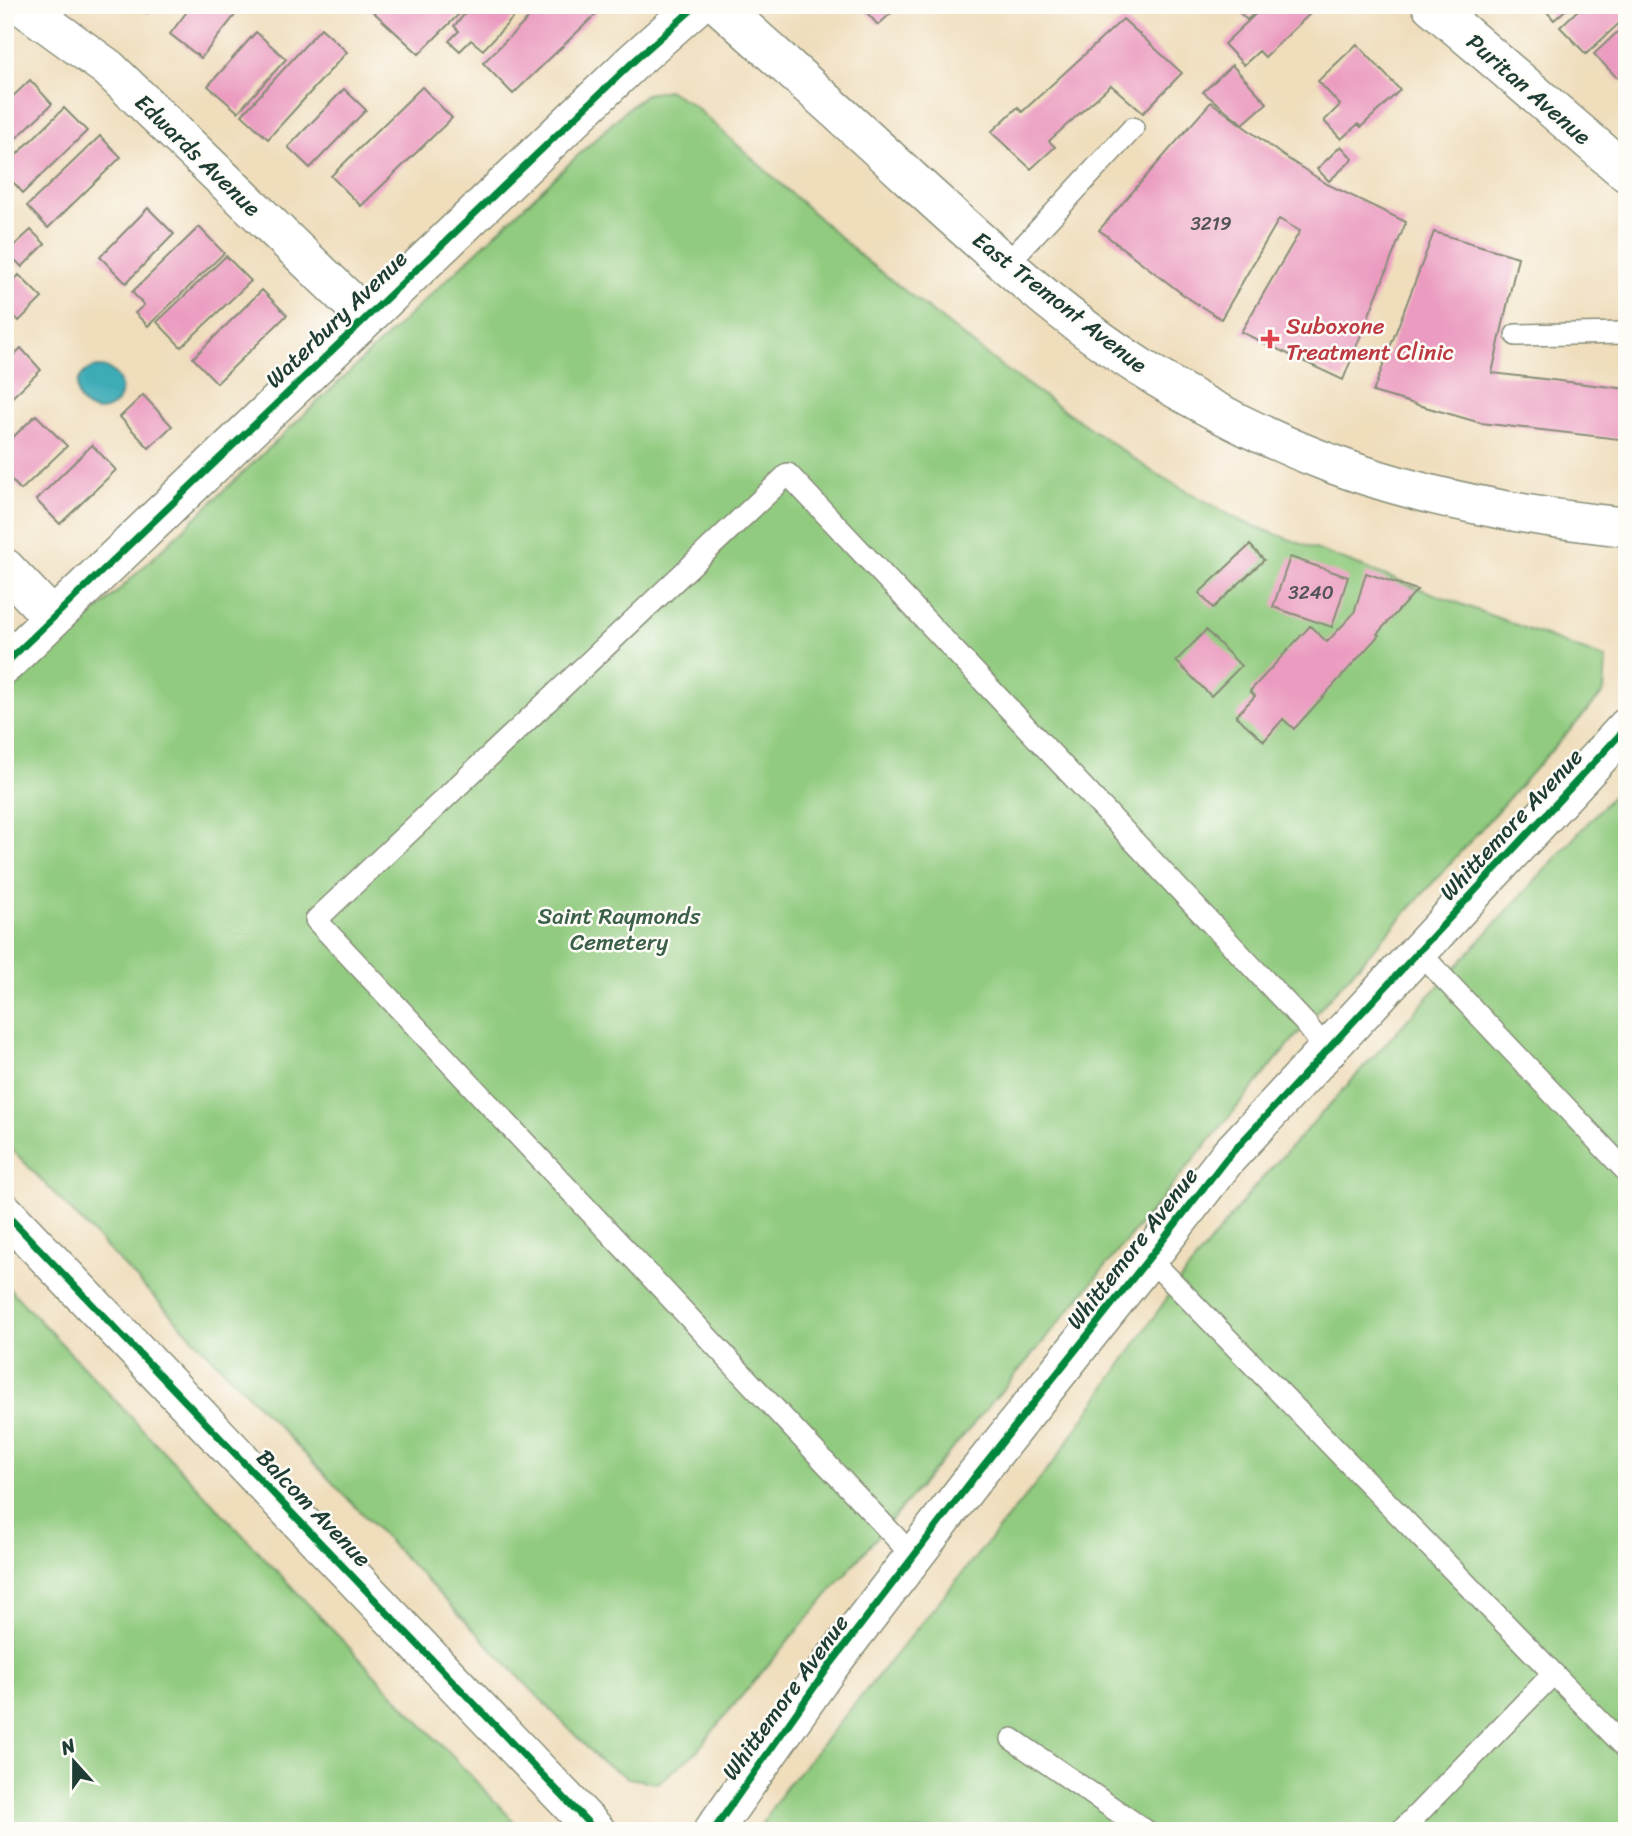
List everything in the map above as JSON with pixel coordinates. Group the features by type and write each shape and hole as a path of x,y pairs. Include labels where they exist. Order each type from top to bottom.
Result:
{"street":[{"name":"Edwards Avenue","path":"20,5 108,68 366,317"},
{"name":"Waterbury Avenue","path":"5,664 634,61 697,5"},
{"name":"East Tremont Avenue","path":"719,5 1006,265 1086,329 1139,366 1236,421 1300,451 1362,474 1452,499 1557,519 1627,527"},
{"name":"Puritan Avenue","path":"1431,5 1627,173"},
{"path":"5,568 53,618"},
{"name":"Whittemore Avenue","path":"713,1831 830,1665 913,1556 1226,1159 1627,727"},
{"name":"Balcom Avenue","path":"5,1213 596,1831"}],"lane":[{"path":"1006,265 1133,128"},
{"path":"1516,335 1627,333"},
{"path":"913,1556 316,920 788,474 1306,1024 1326,1050"},
{"path":"1419,952 1627,1172"},
{"path":"1149,1258 1627,1749"},
{"path":"1401,1831 1553,1674"},
{"path":"1012,1739 1146,1831"}],"green space":[{"name":"Saint Raymonds Cemetery","path":"668,90 693,105 863,258 1005,369 1153,472 1241,521 1606,659 1604,692 1306,1024 1032,1355 696,1752 658,1783 628,1778 598,1759 5,1142 5,698 626,110 646,94"},
{"path":"1627,780 1627,1831 757,1831 783,1791 1053,1463 1176,1285 1257,1184"},
{"path":"5,1284 523,1831 5,1831"}],"water":[{"path":"99,367 114,374 121,389 114,404 99,411 84,404 77,389 84,374"}],"building":[{"path":"137,5 153,5 147,13"},
{"path":"192,5 243,5 201,58 170,34"},
{"path":"468,5 419,54 368,7"},
{"path":"473,5 540,5 532,14 524,6 483,50 471,40 460,51 449,41 459,31 454,26"},
{"path":"542,5 587,5 597,13 513,94 483,63"},
{"path":"860,5 900,5 878,25"},
{"path":"1232,5 1263,5 1247,20"},
{"path":"1265,5 1319,5 1265,57 1259,51 1244,65 1224,44"},
{"path":"1541,5 1571,5 1554,20"},
{"path":"1583,5 1627,5 1627,16 1586,54 1560,27"},
{"path":"1123,19 1182,73 1143,113 1111,85 1049,141 1055,147 1031,169 991,132 1018,107 1022,112"},
{"path":"1627,23 1627,75 1620,81 1594,54"},
{"path":"321,28 347,52 268,139 242,115"},
{"path":"256,32 286,59 238,112 208,86"},
{"path":"1357,44 1400,90 1361,127 1358,124 1341,139 1324,121 1340,105 1318,81"},
{"path":"1232,65 1267,103 1243,124 1203,92"},
{"path":"30,80 52,104 5,149 5,104"},
{"path":"422,87 452,118 361,206 331,176"},
{"path":"344,89 366,110 310,168 288,147"},
{"path":"1211,102 1282,155 1327,184 1406,222 1343,380 1241,332 1300,231 1279,219 1221,319 1185,296 1099,230"},
{"path":"64,108 87,131 23,193 14,183 5,192 5,166"},
{"path":"100,136 121,157 48,228 27,206"},
{"path":"1341,146 1353,159 1329,181 1317,169"},
{"path":"148,208 174,234 126,283 100,257"},
{"path":"199,227 224,253 148,326 135,313 144,305 132,292"},
{"path":"31,230 45,244 22,267 7,252"},
{"path":"1434,232 1518,257 1492,373 1627,389 1627,440 1481,423 1373,392"},
{"path":"226,256 251,281 181,347 157,322"},
{"path":"19,275 42,298 19,321 5,307 5,289"},
{"path":"262,290 287,315 217,383 193,358"},
{"path":"21,348 41,370 5,404 5,363"},
{"path":"143,395 172,426 149,448 120,417"},
{"path":"36,415 67,446 21,490 5,473 5,445"},
{"path":"92,445 116,470 60,524 36,500"},
{"path":"1250,545 1264,560 1213,608 1199,593"},
{"path":"1290,557 1348,577 1332,627 1273,607"},
{"path":"1366,573 1417,590 1294,729 1283,719 1264,741 1236,716 1255,696 1250,691 1310,626 1327,642 1354,613"},
{"path":"1206,630 1241,666 1211,696 1176,661"}],"cycle path":[{"path":"5,664 634,61 697,5"},
{"path":"713,1831 830,1665 976,1475 1226,1159 1627,727"},
{"path":"5,1213 596,1831"}],"place":[{"name":"Suboxone Treatment Clinic","path":"1270,339"}]}
